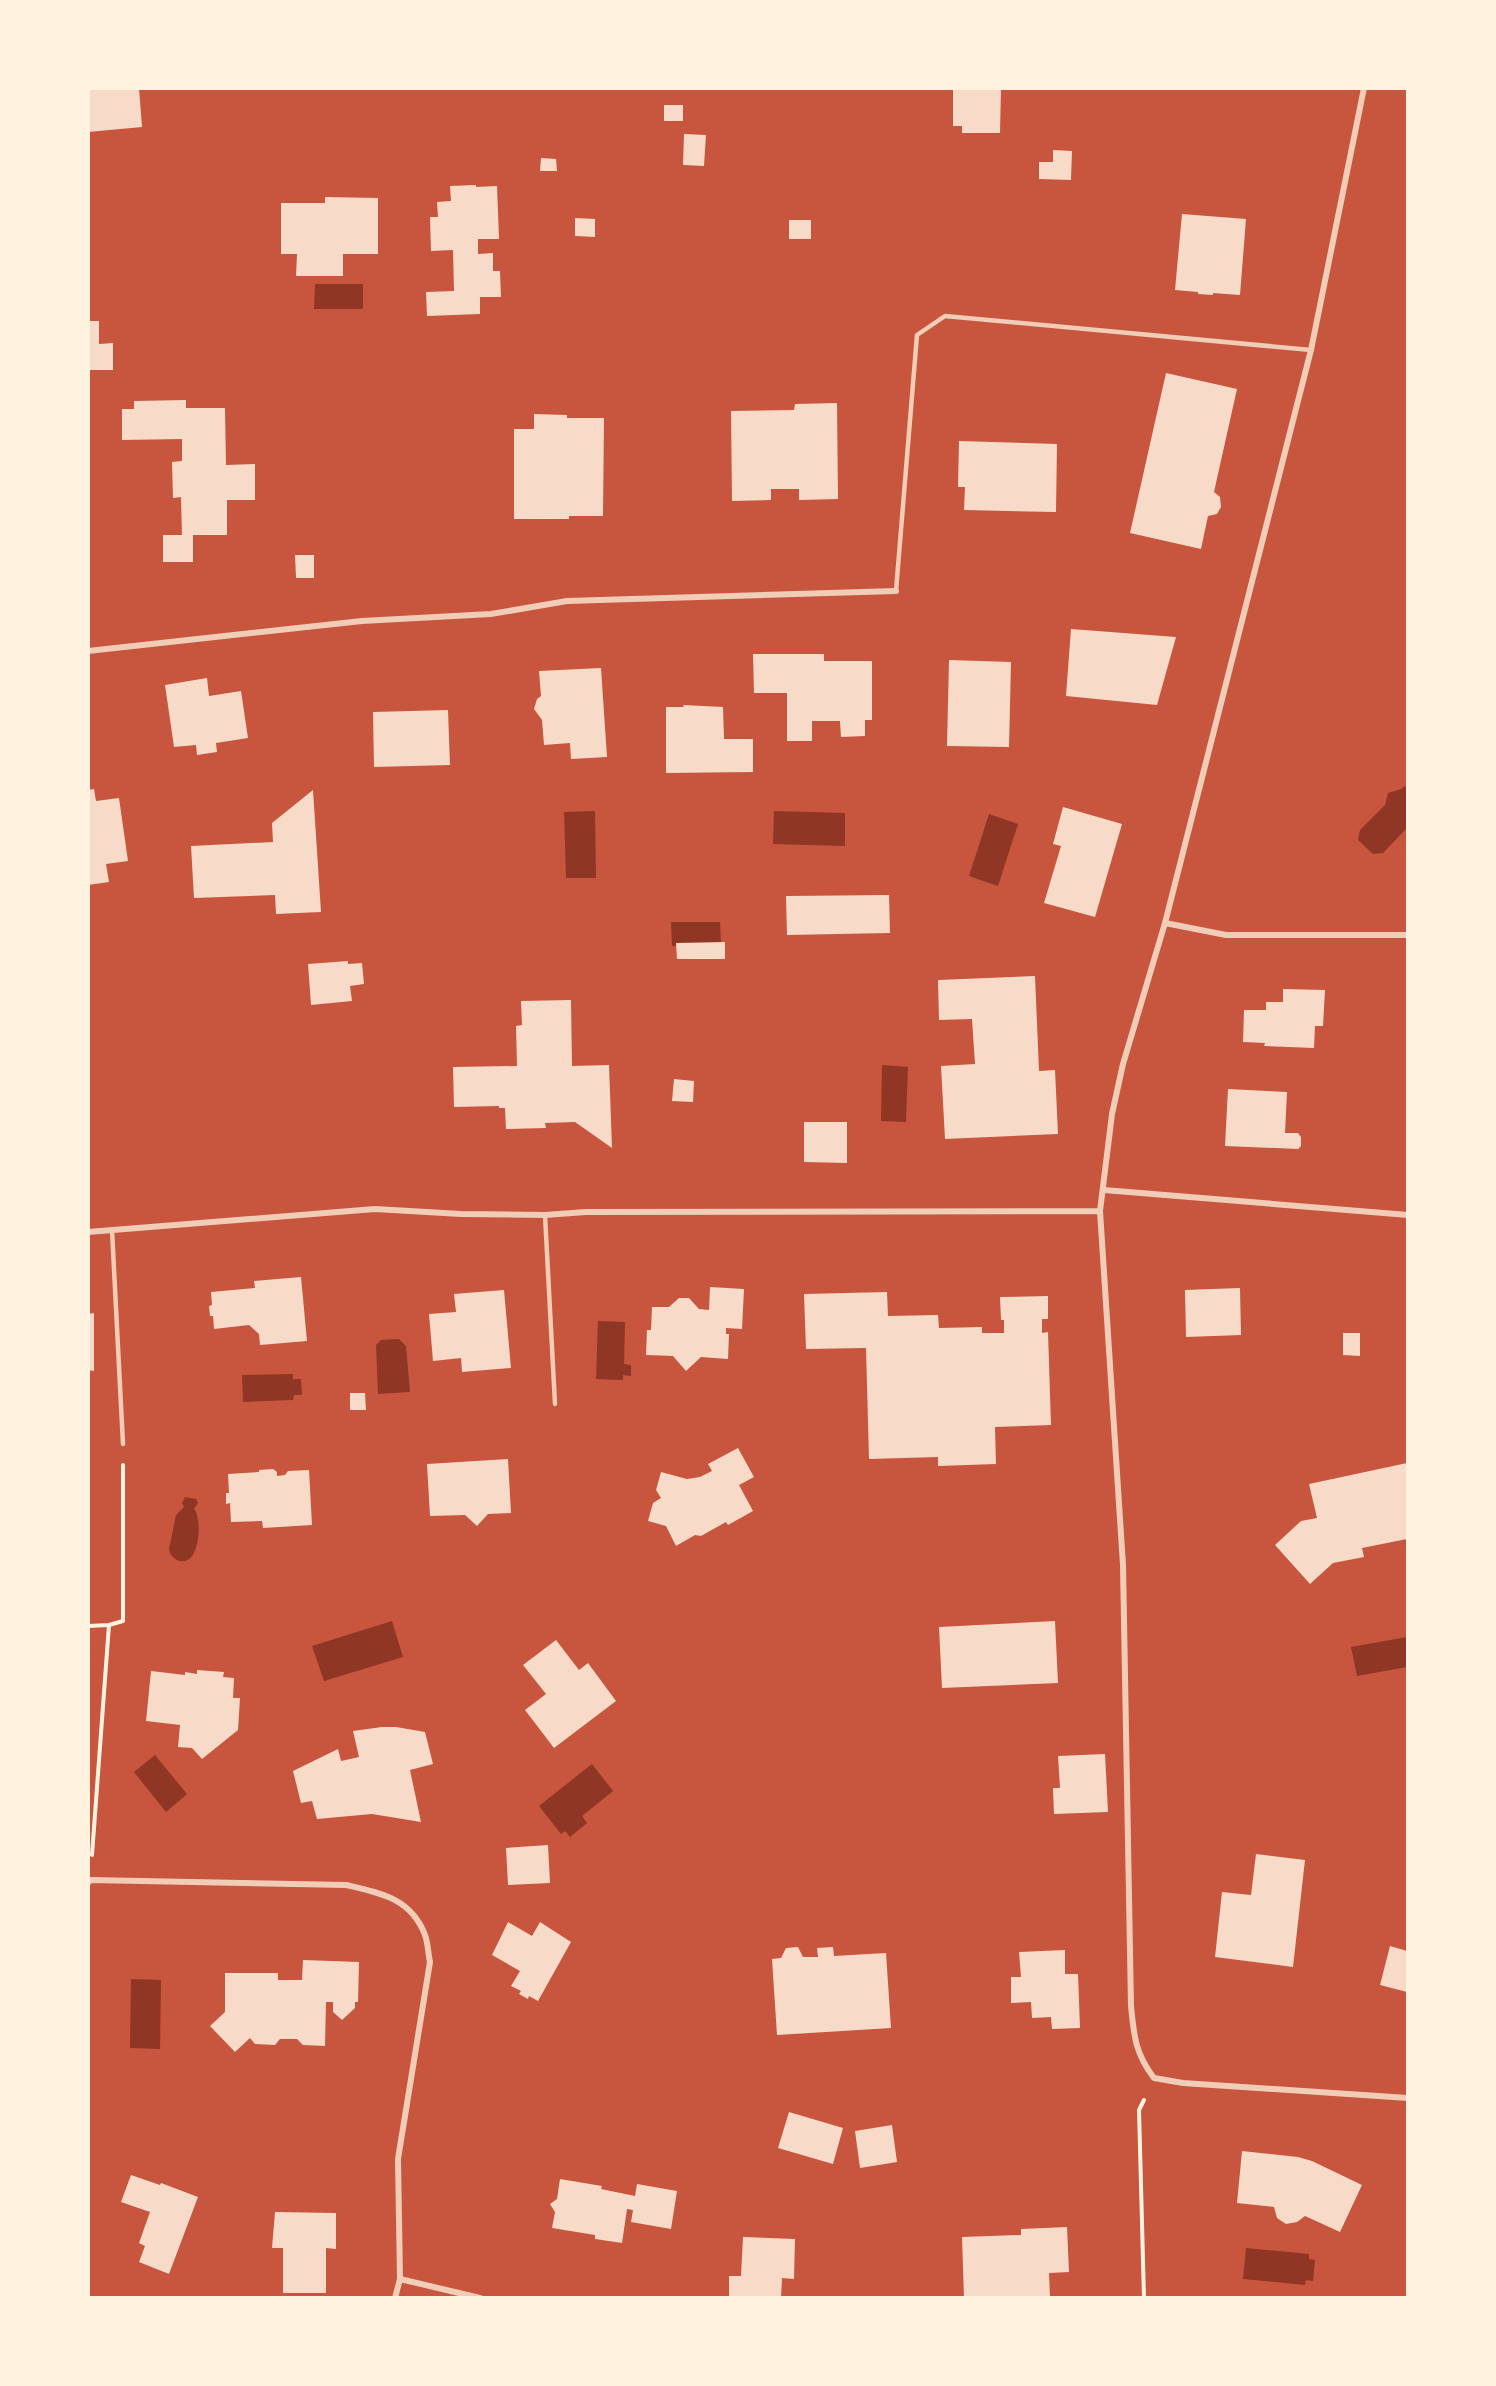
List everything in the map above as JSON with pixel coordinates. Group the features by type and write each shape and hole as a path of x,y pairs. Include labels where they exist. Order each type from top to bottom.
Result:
{"street":[{"path":"1364,88 1311,350 1165,923 1124,1064 1112,1114 1100,1211 1123,1565 1131,2006 1134,2037 1142,2062 1154,2078 1183,2083 1407,2098"},
{"path":"88,651 362,621 490,614 567,601 896,591"},
{"path":"1165,923 1226,935 1407,935"},
{"path":"1104,1190 1407,1215"},
{"path":"88,1232 375,1209 461,1214 545,1215 586,1212 1100,1211"},
{"path":"89,1881 346,1885 380,1893 405,1905 425,1934 430,1962 398,2158 400,2279 395,2298"},
{"path":"400,2279 480,2298"}],"lane":[{"path":"896,591 917,335 945,316 1311,350"},
{"path":"545,1215 555,1404"},
{"path":"112,1230 123,1444"}],"path":[{"path":"88,1626 109,1625 123,1621 123,1444"},
{"path":"89,1881 109,1625"},
{"path":"1144,2298 1139,2110 1154,2078"}],"shaded area":[{"path":"315,284 363,284 363,309 314,309"},
{"path":"1404,786 1407,789 1407,828 1383,853 1373,854 1358,840 1360,830 1385,805 1388,793"},
{"path":"595,811 596,878 566,878 564,812"},
{"path":"774,811 845,813 845,846 773,844"},
{"path":"989,814 1018,824 998,886 969,876"},
{"path":"671,922 720,922 721,944 672,946"},
{"path":"882,1065 908,1067 906,1122 881,1121"},
{"path":"598,1321 625,1322 624,1364 631,1365 631,1376 623,1375 623,1380 596,1379"},
{"path":"399,1339 406,1346 410,1392 378,1394 376,1345 381,1340"},
{"path":"293,1374 293,1379 301,1379 302,1395 294,1395 293,1400 243,1402 242,1375"},
{"path":"185,1497 196,1499 198,1503 194,1509 197,1514 199,1532 195,1551 191,1558 185,1561 175,1559 169,1549 176,1515 184,1507 182,1503"},
{"path":"392,1621 403,1657 324,1681 312,1646"},
{"path":"1407,1637 1407,1667 1357,1676 1351,1647"},
{"path":"155,1755 187,1794 166,1812 134,1772"},
{"path":"592,1764 613,1791 582,1816 587,1823 570,1837 565,1831 561,1834 539,1806"},
{"path":"131,1979 161,1980 160,2049 130,2048"},
{"path":"1246,2248 1309,2254 1309,2259 1315,2260 1313,2281 1306,2280 1305,2285 1243,2279"}],"building":[{"path":"88,88 139,88 142,127 88,132"},
{"path":"953,88 1001,88 1000,133 962,133 962,126 953,126"},
{"path":"664,105 683,105 683,121 664,121"},
{"path":"684,134 706,135 704,166 683,165"},
{"path":"1053,150 1072,151 1071,180 1039,179 1039,162 1053,162"},
{"path":"541,158 556,159 557,171 540,171"},
{"path":"476,185 476,187 497,186 499,239 478,239 478,254 493,253 493,271 500,271 501,297 480,297 480,314 427,316 426,292 454,291 453,250 431,251 430,217 438,217 437,202 451,201 450,186"},
{"path":"325,197 378,198 378,254 343,254 343,276 296,276 297,254 281,254 281,203 325,203"},
{"path":"1182,214 1246,219 1240,295 1198,294 1198,292 1175,290"},
{"path":"575,218 595,219 595,237 575,236"},
{"path":"789,220 811,220 811,239 789,239"},
{"path":"88,321 99,321 99,344 113,343 113,370 88,370"},
{"path":"1166,373 1237,389 1214,492 1220,497 1221,507 1217,514 1208,516 1201,549 1130,533"},
{"path":"186,400 186,408 225,408 226,465 255,464 255,500 227,500 227,535 193,535 193,562 163,562 163,535 182,535 181,497 173,498 172,462 182,461 182,439 122,440 122,409 134,409 134,401"},
{"path":"837,403 838,499 799,500 799,489 771,489 771,500 732,501 731,411 794,410 795,404"},
{"path":"534,414 567,415 567,418 604,418 603,516 569,516 569,519 514,519 514,429 534,429"},
{"path":"959,441 1057,444 1056,512 964,510 965,487 958,487"},
{"path":"295,555 314,555 314,578 296,578"},
{"path":"1071,629 1176,637 1157,705 1066,696"},
{"path":"753,654 824,654 824,661 872,661 872,720 865,720 865,736 841,737 840,721 812,721 812,741 787,741 787,693 754,693"},
{"path":"949,660 1011,662 1009,747 947,746"},
{"path":"601,668 607,757 571,759 570,743 544,745 542,720 534,709 537,699 541,696 539,671"},
{"path":"207,678 209,696 241,691 248,738 216,743 217,752 197,755 196,745 174,747 165,685"},
{"path":"683,705 723,707 724,739 753,739 753,772 666,773 666,707 684,707"},
{"path":"448,710 450,765 374,767 373,712"},
{"path":"94,789 96,801 119,798 128,861 106,864 109,882 88,885 88,790"},
{"path":"313,790 321,912 276,914 275,895 194,898 191,846 273,842 272,823"},
{"path":"1063,807 1122,824 1095,917 1044,903 1061,846 1053,844"},
{"path":"889,895 890,933 787,935 786,896"},
{"path":"725,942 725,959 677,959 676,943"},
{"path":"348,961 348,964 362,963 364,984 350,986 352,1001 311,1005 308,964"},
{"path":"1035,976 1039,1071 1055,1070 1058,1134 945,1139 941,1066 975,1064 972,1019 939,1020 938,980"},
{"path":"1283,989 1325,990 1323,1026 1315,1026 1314,1048 1264,1046 1265,1043 1243,1042 1244,1010 1266,1010 1266,1002 1283,1002"},
{"path":"571,1000 572,1066 609,1065 612,1148 575,1122 545,1123 546,1128 506,1129 505,1108 499,1108 499,1106 454,1107 453,1067 517,1066 516,1026 522,1025 521,1001"},
{"path":"674,1079 694,1081 693,1102 672,1101"},
{"path":"1228,1089 1287,1092 1285,1133 1298,1133 1301,1137 1301,1146 1298,1149 1225,1146"},
{"path":"804,1122 847,1122 847,1163 804,1162"},
{"path":"301,1277 307,1341 260,1345 259,1334 249,1325 214,1329 209,1306 212,1305 211,1292 255,1288 254,1281"},
{"path":"710,1287 744,1289 742,1329 726,1328 726,1334 729,1334 728,1359 701,1357 686,1371 673,1356 646,1355 647,1330 651,1330 652,1307 669,1307 679,1298 689,1298 699,1309 709,1310"},
{"path":"1240,1288 1241,1335 1186,1337 1185,1290"},
{"path":"504,1290 511,1368 462,1372 461,1358 433,1361 429,1314 456,1312 454,1294"},
{"path":"887,1292 888,1316 938,1315 939,1328 982,1327 982,1333 1004,1333 1000,1297 1048,1296 1048,1319 1042,1319 1042,1333 1048,1332 1051,1425 995,1427 996,1464 938,1466 938,1457 869,1459 866,1348 806,1349 804,1294"},
{"path":"94,1313 94,1371 88,1370 88,1314"},
{"path":"1343,1333 1360,1333 1360,1356 1343,1355"},
{"path":"350,1393 365,1393 366,1410 350,1410"},
{"path":"738,1448 754,1477 739,1485 753,1511 728,1525 726,1522 701,1536 695,1535 676,1546 666,1526 648,1521 653,1503 661,1498 656,1490 661,1472 687,1479 700,1477 712,1471 708,1464"},
{"path":"508,1459 511,1513 488,1514 477,1526 465,1515 430,1516 427,1464"},
{"path":"1407,1463 1407,1539 1362,1548 1364,1557 1333,1563 1310,1584 1275,1545 1301,1521 1317,1518 1309,1484"},
{"path":"273,1469 277,1472 277,1476 285,1475 288,1471 309,1470 312,1525 263,1528 262,1521 231,1522 230,1503 226,1504 226,1493 229,1493 228,1474"},
{"path":"1055,1621 1058,1683 942,1688 939,1627"},
{"path":"556,1640 579,1670 588,1663 616,1701 554,1748 525,1710 546,1694 523,1665"},
{"path":"197,1670 224,1672 223,1677 234,1678 233,1698 240,1698 238,1730 202,1759 192,1748 178,1747 180,1725 146,1721 151,1671 185,1675 185,1672 197,1674"},
{"path":"382,1727 425,1732 433,1764 410,1770 421,1822 372,1814 317,1819 312,1801 301,1803 293,1771 338,1749 341,1761 359,1757 353,1731"},
{"path":"1105,1754 1108,1812 1054,1814 1053,1788 1060,1788 1058,1756"},
{"path":"548,1845 550,1883 508,1885 506,1848"},
{"path":"1256,1854 1305,1860 1293,1967 1215,1957 1222,1892 1251,1895"},
{"path":"508,1922 532,1936 540,1922 571,1942 538,2001 519,1994 521,1991 511,1986 520,1971 492,1955"},
{"path":"1390,1946 1407,1951 1407,1992 1380,1985"},
{"path":"798,1947 803,1957 818,1957 817,1948 833,1947 834,1956 886,1953 891,2028 777,2035 772,1959 781,1958 786,1948"},
{"path":"1065,1950 1065,1974 1078,1974 1080,2028 1052,2029 1051,2017 1032,2018 1031,2002 1011,2003 1011,1977 1021,1977 1019,1952"},
{"path":"303,1960 359,1962 358,2002 355,2002 355,2008 342,2020 333,2012 333,2002 326,2002 325,2046 303,2045 297,2039 280,2039 275,2045 255,2044 250,2038 235,2052 210,2026 225,2012 225,1973 278,1973 278,1980 302,1980"},
{"path":"789,2112 843,2128 833,2164 778,2148"},
{"path":"892,2125 897,2162 860,2168 855,2131"},
{"path":"1242,2151 1298,2157 1312,2161 1362,2185 1340,2232 1305,2216 1297,2222 1286,2224 1277,2218 1274,2207 1237,2203"},
{"path":"131,2175 198,2197 169,2274 139,2262 145,2246 139,2243 150,2212 121,2202"},
{"path":"560,2179 602,2186 601,2189 635,2196 637,2184 677,2191 671,2229 631,2222 633,2210 627,2209 622,2243 595,2239 595,2235 552,2228 555,2212 550,2204 557,2199"},
{"path":"275,2212 336,2213 336,2249 326,2248 326,2293 283,2293 283,2248 272,2248"},
{"path":"1067,2227 1069,2272 1049,2273 1050,2298 964,2298 962,2237 1021,2235 1021,2229"},
{"path":"743,2237 795,2239 794,2279 782,2278 781,2298 729,2298 729,2276 741,2276"}]}
